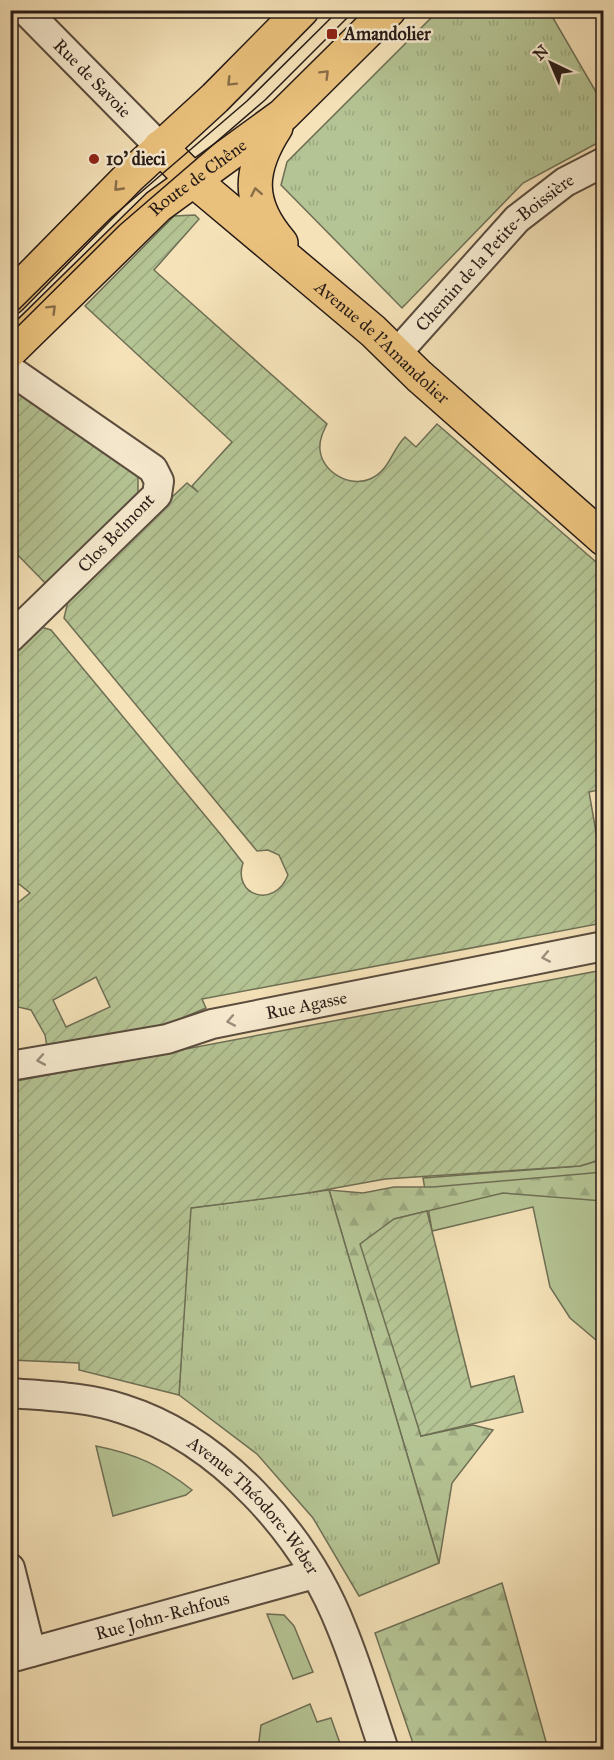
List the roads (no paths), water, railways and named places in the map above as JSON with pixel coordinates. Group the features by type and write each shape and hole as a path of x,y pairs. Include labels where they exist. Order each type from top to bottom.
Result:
{"main road":[{"path":"10,298 160,147 215,98 302,10"},
{"name":"Route de Chêne","path":"10,351 158,206 192,179 261,134 284,115 389,10"},
{"path":"284,115 258,159 254,177 255,193 261,212 277,238 309,275"},
{"name":"Avenue de l'Amandolier","path":"160,147 192,179 309,275 603,539"}],"street":[{"name":"Rue de Savoie","path":"25,10 160,147"},
{"name":"Chemin de la Petite-Boissière","path":"397,353 517,219 565,182 603,162"},
{"name":"Clos Belmont","path":"10,370 153,469 159,481 157,495 10,638"},
{"name":"Rue Agasse","path":"10,1066 167,1039 212,1024 603,946"},
{"name":"Avenue Théodore-Weber","path":"10,1393 78,1399 123,1409 188,1439 218,1459 258,1498 314,1574 342,1628 384,1749"},
{"path":"10,1569 21,1655"},
{"name":"Rue John-Rehfous","path":"21,1655 314,1574"}],"tram line":[{"path":"10,318 112,217 247,101 339,10"},
{"path":"10,334 120,225 265,100 355,10"}],"place":[{"name":"Amandolier","path":"332,34"},
{"name":"10' dieci","path":"94,159"}]}
